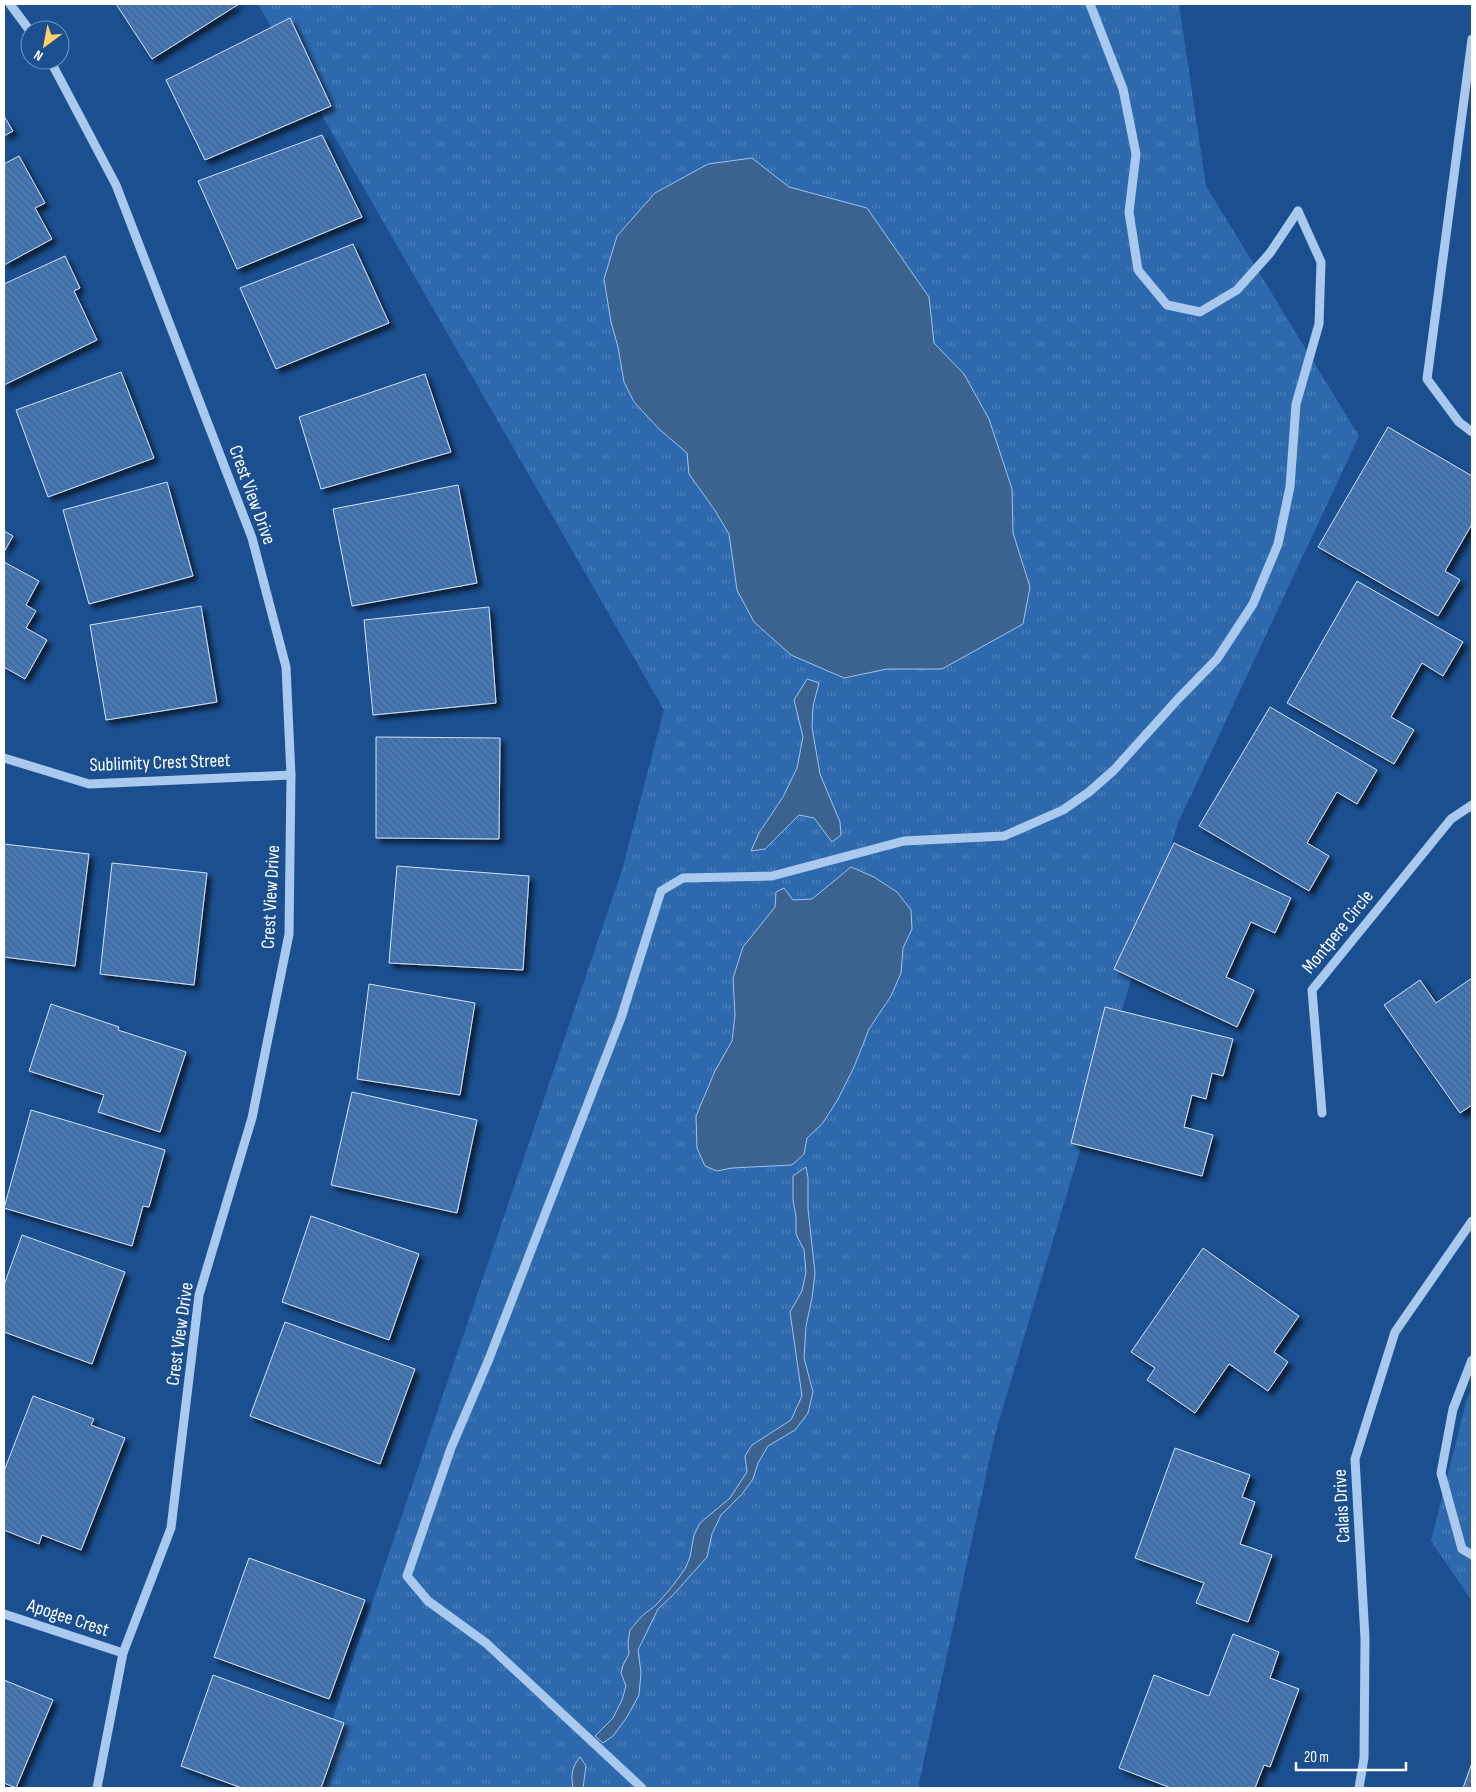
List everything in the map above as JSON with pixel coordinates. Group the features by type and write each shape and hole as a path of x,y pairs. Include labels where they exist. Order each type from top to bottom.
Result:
{"street":[{"path":"10,4 21,20"},
{"path":"642,1788 486,1643 428,1600 407,1576 451,1448 489,1359 621,1018 661,892 683,878 772,876 904,841 1004,836 1063,810 1089,792 1114,770 1217,658 1253,604 1278,544 1290,487 1296,404 1319,324 1321,262 1298,211 1270,253 1237,290 1200,312 1167,305 1138,270 1129,212 1136,154 1124,89 1090,4"},
{"path":"1472,39 1426,379 1459,422 1472,432"},
{"name":"Crest View Drive","path":"55,70 116,185 252,538 286,667 291,775 289,934 252,1118 199,1295 171,1528 123,1653 97,1788"},
{"name":"Sublimity Crest Street","path":"4,758 89,784 291,775"},
{"name":"Montpere Circle","path":"1322,1113 1312,990 1450,819 1472,805"},
{"name":"Calais Drive","path":"1358,1788 1364,1758 1365,1638 1355,1460 1395,1332 1472,1222"},
{"path":"1472,1360 1453,1409 1441,1473 1462,1549 1472,1555"},
{"name":"Apogee Crest","path":"4,1614 123,1653"}],"green space":[{"path":"258,4 1179,4 1206,186 1359,436 1178,823 995,1434 918,1788 309,1788 622,870 664,710"},
{"path":"1472,1391 1472,1601 1431,1541 1467,1398"}],"shaded area":[{"path":"752,158 789,187 867,208 929,297 934,343 964,374 989,419 1012,489 1013,533 1030,587 1023,624 942,669 887,669 844,678 791,655 754,622 737,590 729,534 689,474 687,453 659,429 634,402 624,382 604,279 617,236 655,193 708,164"},
{"path":"807,679 819,683 813,706 812,727 820,774 840,822 841,835 832,842 814,818 799,815 765,849 751,851 759,833 783,797 797,768 803,737 794,700"},
{"path":"851,867 874,877 897,892 911,910 912,929 903,948 901,973 891,996 869,1029 854,1067 837,1101 822,1124 807,1138 804,1154 792,1165 732,1168 717,1171 705,1166 697,1148 696,1116 715,1071 732,1041 735,1015 733,978 743,947 775,907 776,892 784,888 793,900 812,899"},
{"path":"806,1167 808,1209 815,1273 806,1326 804,1358 813,1392 808,1413 795,1430 768,1446 758,1463 753,1479 742,1494 721,1515 712,1534 707,1557 658,1609 638,1650 641,1672 639,1695 627,1717 613,1736 603,1743 595,1736 613,1718 622,1700 626,1686 621,1673 629,1654 630,1630 642,1616 656,1605 685,1569 690,1557 694,1535 700,1523 730,1498 747,1472 745,1456 752,1445 791,1420 802,1396 790,1312 802,1291 806,1272 804,1250 796,1234 793,1176"},
{"path":"580,1757 586,1766 583,1788 573,1788 572,1772"}],"building":[{"path":"116,4 239,4 152,59"},
{"path":"290,18 331,106 205,160 166,80"},
{"path":"4,116 13,131 4,136"},
{"path":"322,135 362,217 237,269 198,181"},
{"path":"19,156 45,203 35,208 52,239 4,265 4,164"},
{"path":"353,244 389,323 276,369 240,288"},
{"path":"65,256 80,288 74,291 97,340 4,385 4,284"},
{"path":"121,372 154,458 48,497 16,410"},
{"path":"425,374 451,452 321,489 299,417"},
{"path":"1388,427 1472,476 1472,524 1445,571 1460,580 1438,616 1318,547"},
{"path":"167,482 193,576 89,604 63,510"},
{"path":"458,485 477,583 352,606 333,509"},
{"path":"4,531 13,536 4,552"},
{"path":"4,562 39,581 26,605 36,611 26,628 47,640 25,679 4,667"},
{"path":"1357,581 1463,642 1443,676 1422,663 1391,717 1414,730 1394,764 1287,703"},
{"path":"201,606 217,702 106,720 90,625"},
{"path":"489,607 496,703 373,715 364,620"},
{"path":"1270,707 1377,770 1357,804 1337,792 1307,843 1329,856 1309,891 1199,826"},
{"path":"376,737 500,738 499,839 376,838"},
{"path":"1174,843 1291,898 1275,933 1251,922 1226,977 1254,990 1237,1027 1114,969"},
{"path":"4,844 89,854 75,966 4,957"},
{"path":"112,863 207,873 194,985 100,974"},
{"path":"397,866 529,876 523,970 389,963"},
{"path":"1472,978 1472,1105 1460,1113 1384,1005 1420,980 1436,1003"},
{"path":"369,984 475,1003 460,1095 357,1079"},
{"path":"51,1004 119,1027 118,1030 186,1052 160,1132 98,1112 104,1095 29,1071"},
{"path":"1105,1007 1233,1039 1223,1076 1212,1073 1206,1099 1192,1095 1184,1127 1213,1135 1202,1176 1071,1143"},
{"path":"352,1092 477,1120 457,1213 331,1185"},
{"path":"31,1110 165,1150 149,1207 143,1206 132,1246 4,1208"},
{"path":"311,1216 419,1254 389,1340 282,1302"},
{"path":"22,1235 125,1272 92,1364 4,1332 4,1285"},
{"path":"1203,1248 1299,1316 1274,1352 1288,1362 1268,1391 1229,1364 1195,1413 1147,1380 1155,1368 1131,1352"},
{"path":"285,1322 415,1369 380,1464 250,1416"},
{"path":"33,1396 94,1419 91,1425 125,1438 81,1550 42,1535 39,1544 4,1530 4,1471"},
{"path":"1175,1448 1250,1475 1242,1497 1255,1502 1240,1544 1272,1555 1248,1622 1196,1603 1204,1583 1135,1558"},
{"path":"249,1558 365,1600 329,1699 214,1657"},
{"path":"1233,1634 1279,1652 1270,1678 1299,1689 1270,1767 1264,1765 1255,1788 1171,1788 1119,1768 1154,1675 1209,1696"},
{"path":"213,1675 344,1723 321,1788 242,1788 181,1766"},
{"path":"4,1680 53,1700 16,1788 4,1783"},
{"path":"1472,1763 1472,1788 1463,1788"}]}
